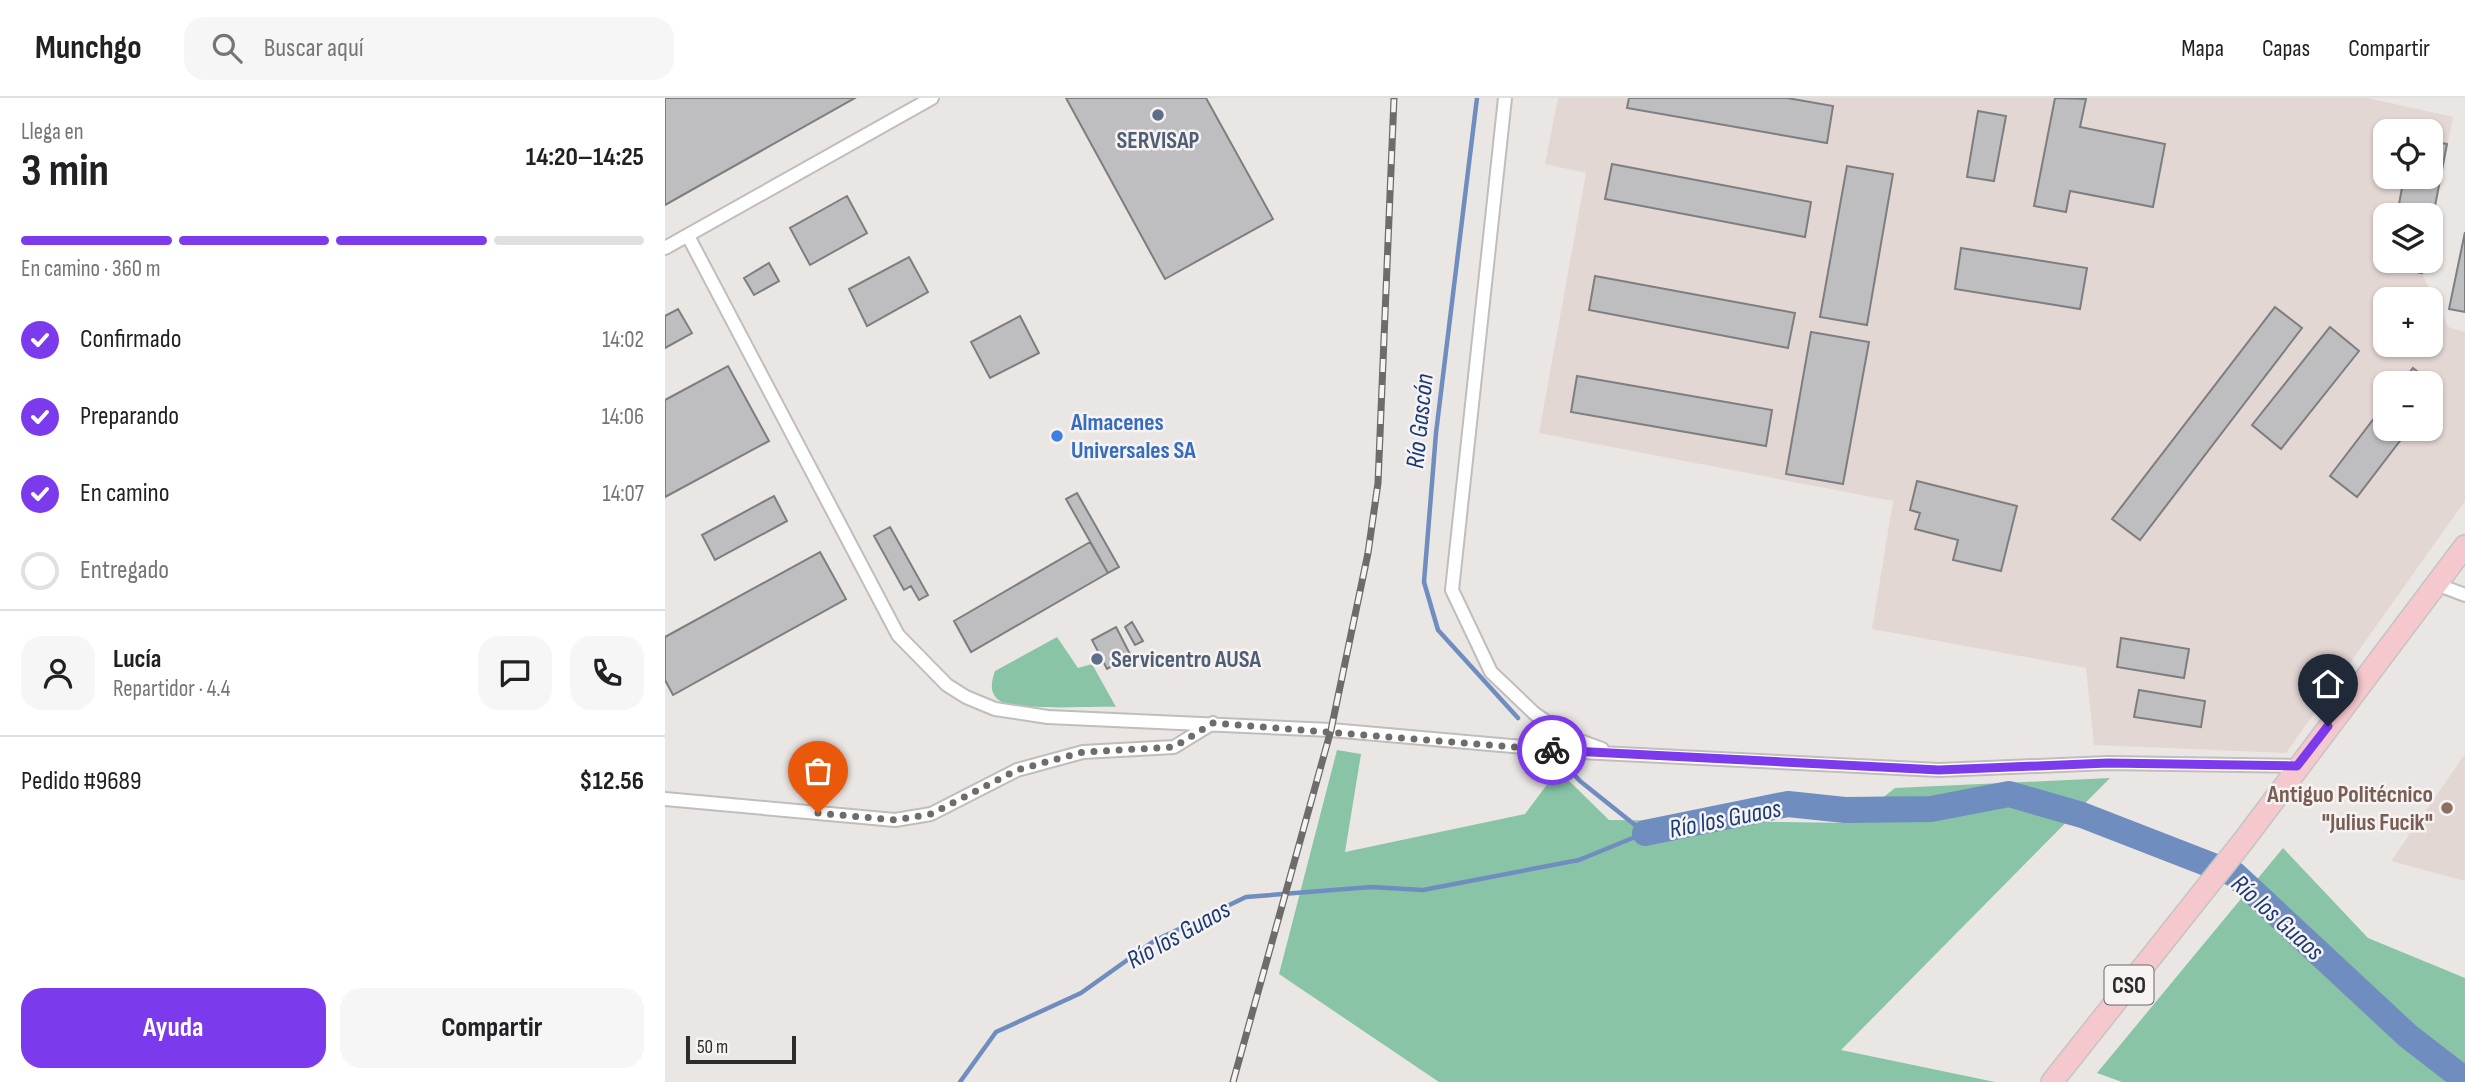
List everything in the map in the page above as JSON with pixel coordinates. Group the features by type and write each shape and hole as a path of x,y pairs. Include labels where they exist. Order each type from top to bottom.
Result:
{"main road":[{"name":"CSO","path":"2052,1082 2203,892 2465,546"}],"street":[{"path":"665,248 932,98"},
{"path":"1505,98 1452,590 1491,672 1535,715 1569,737 1616,754"},
{"path":"688,236 898,635 947,685 966,697 995,709 1048,717 1213,723 1616,754 1939,770 2108,763 2297,766"},
{"path":"2436,584 2465,595"},
{"path":"665,799 895,820 931,814 1017,770 1083,752 1174,747 1213,723"}],"shaded area":[{"path":"1558,98 2368,98 2453,117 2443,167 2443,119 2373,119 2373,189 2439,189 2436,203 2373,203 2373,273 2422,273 2429,287 2373,287 2373,357 2443,357 2443,317 2448,327 2465,332 2465,501 2286,753 2094,745 2086,668 1872,629 1893,501 1539,433 1586,173 1545,164"},
{"name":"Antiguo Politécnico \"Julius Fucik\"","path":"2465,754 2465,881 2391,861"}],"green space":[{"path":"1057,637 1078,668 1092,664 1116,707 1022,706 996,698 992,688 995,671"},
{"path":"1337,750 1361,754 1345,852 1525,814 1558,770 1609,820 1851,823 1895,788 2110,778 1841,1050 1995,1082 1439,1082 1279,974"},
{"path":"2283,848 2368,938 2465,978 2465,1082 2122,1082 2097,1073"}],"building":[{"path":"665,98 855,98 665,205"},
{"path":"1066,98 1206,98 1273,219 1165,279"},
{"path":"1629,98 1787,98 1833,106 1827,143 1627,108"},
{"path":"2055,98 2086,99 2080,127 2165,144 2153,207 2070,191 2066,212 2034,206"},
{"path":"1978,111 2006,116 1994,181 1967,177"},
{"path":"2443,143 2447,144 2443,165"},
{"path":"1612,164 1811,202 1805,237 1605,199"},
{"path":"1847,166 1893,174 1867,325 1820,317"},
{"path":"2402,189 2438,189 2436,203 2399,203"},
{"path":"847,196 867,233 810,265 790,228"},
{"path":"2465,232 2465,312 2449,309"},
{"path":"1961,248 2087,268 2080,309 1955,289"},
{"path":"909,257 928,292 867,326 849,289"},
{"path":"769,263 779,281 754,295 744,278"},
{"path":"1595,276 1795,313 1788,348 1589,310"},
{"path":"2275,307 2302,328 2140,540 2112,519"},
{"path":"678,309 692,333 665,348 665,316"},
{"path":"1020,316 1039,353 990,378 971,342"},
{"path":"2330,327 2359,351 2281,449 2252,425"},
{"path":"1811,332 1869,342 1843,484 1786,474"},
{"path":"728,366 769,441 665,497 665,400"},
{"path":"1577,376 1772,410 1766,446 1571,412"},
{"path":"2373,420 2373,441 2400,441 2357,497 2330,476"},
{"path":"1917,481 2017,506 2001,571 1953,560 1958,540 1915,529 1920,513 1910,510"},
{"path":"1077,493 1119,567 1108,573 1066,499"},
{"path":"774,496 787,521 715,560 702,535"},
{"path":"890,527 928,595 919,600 911,586 904,590 874,536"},
{"path":"1090,542 1108,573 971,652 954,621"},
{"path":"820,552 846,599 673,695 665,680 665,637"},
{"path":"1132,622 1143,641 1135,645 1125,627"},
{"path":"1116,627 1131,656 1107,669 1092,640"},
{"path":"2121,638 2189,649 2184,678 2117,667"},
{"path":"2139,690 2205,701 2201,727 2134,717"}],"waterway":[{"name":"Río Gascón","path":"1477,98 1436,433 1424,582 1438,630 1518,718"},
{"name":"Río los Guaos","path":"960,1082 996,1032 1081,993 1154,941 1246,897 1371,887 1423,890 1579,860 1645,833 1569,769"},
{"name":"Río los Guaos","path":"1645,833 1788,804 1845,810 1931,809 2009,794 2082,815 2234,874 2408,1036 2465,1080"}],"railway":[{"path":"1233,1082 1331,730 1368,553 1378,483 1394,98"}],"way so far":[{"path":"818,813 895,820 931,814 1017,770 1083,752 1174,747 1213,723 1331,730 1552,750"}],"place":[{"name":"SERVISAP","path":"1158,115"},
{"name":"Almacenes Universales SA","path":"1057,436"},
{"name":"Servicentro AUSA","path":"1097,659"},
{"name":"Antiguo Politécnico \"Julius Fucik\"","path":"2447,808"}],"route":[{"path":"1552,750 1939,770 2108,763 2297,766 2328,726"}]}
